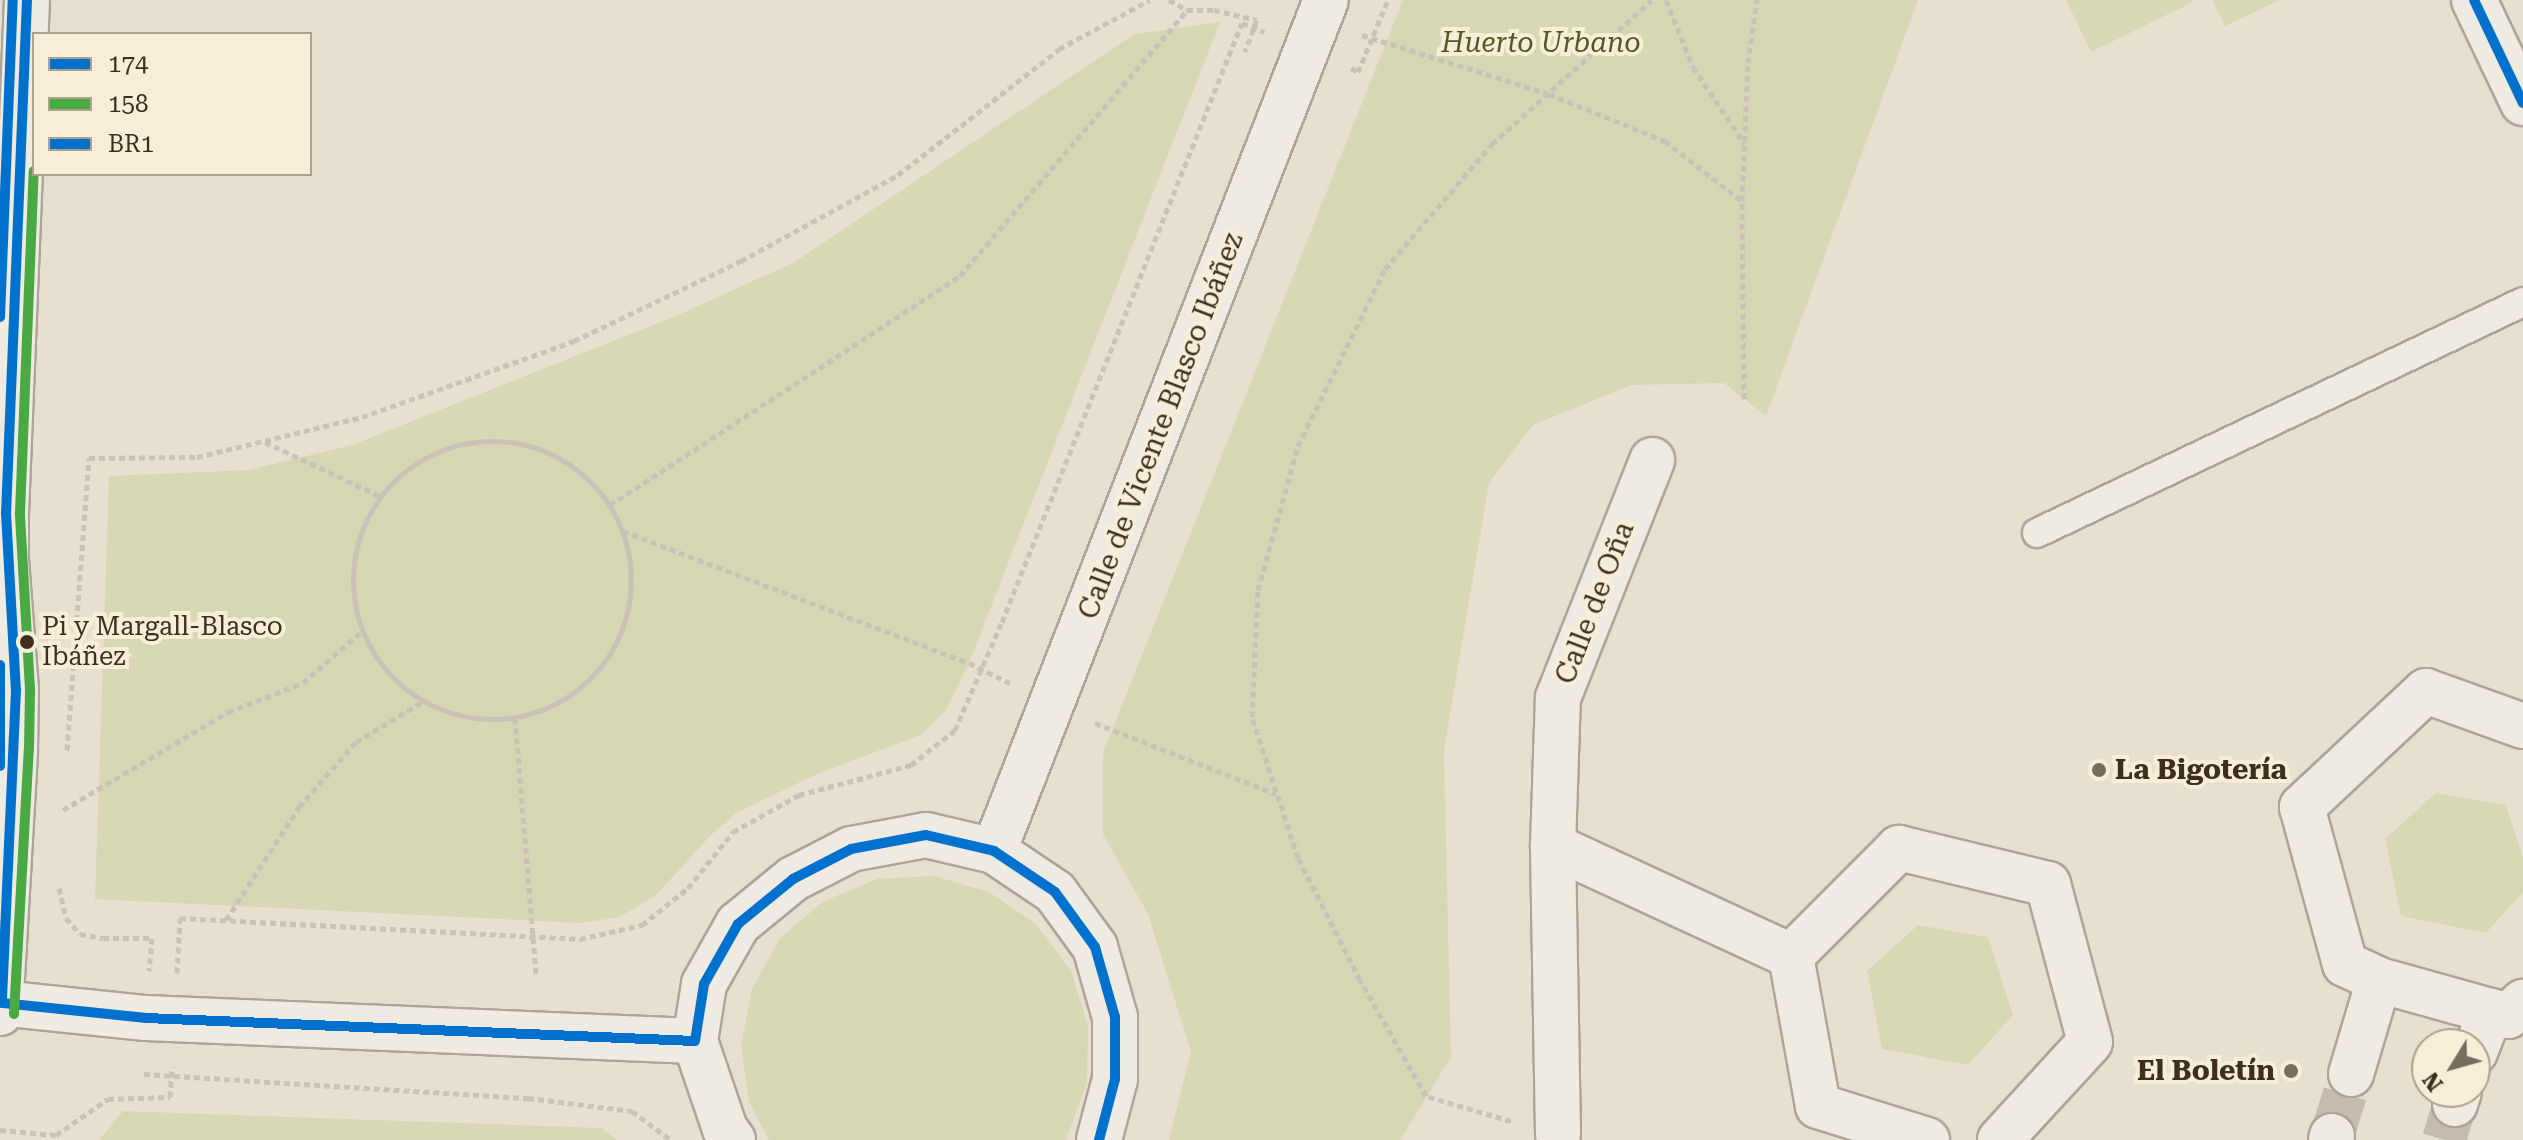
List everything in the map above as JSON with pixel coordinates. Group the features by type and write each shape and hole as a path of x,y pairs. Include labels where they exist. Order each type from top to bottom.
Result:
{"street":[{"path":"27,0 6,513 6,561 16,690 1,1006 146,1018 695,1041"},
{"name":"Calle de Vicente Blasco Ibáñez","path":"994,851 1326,0"},
{"path":"2474,0 2523,103"},
{"name":"Calle de Oña","path":"1558,1134 1553,846 1558,698 1652,460"},
{"path":"2491,1030 2507,1007 2379,980 2345,964 2302,807 2426,691 2523,726"},
{"path":"733,1140 725,1129 695,1041 704,984 738,924 793,879 851,849 926,835 994,851 1055,892 1095,947 1115,1017 1115,1079 1099,1140"},
{"path":"1553,846 1791,956"},
{"path":"1791,956 1899,848 2048,884 2090,1042 2000,1140"},
{"path":"1791,956 1818,1106 1839,1127 1927,1140"},
{"path":"2351,1074 2379,980"}],"lane":[{"path":"2037,533 2523,302"}],"path":[{"path":"66,764 89,458 197,457 362,417 574,341 741,261 898,175 1059,49 1150,0"},
{"path":"1169,0 1187,10 1214,10 1257,20 1245,52"},
{"path":"1347,66 1358,72 1388,0"},
{"path":"1558,1134 1426,1096 1360,980 1298,858 1252,717 1258,590 1298,446 1385,269 1492,144 1652,0"},
{"path":"1666,0 1693,67 1744,144"},
{"path":"1744,399 1742,201 1748,63 1757,0"},
{"path":"610,505 960,276 1187,10"},
{"path":"176,980 180,918 580,939 642,925 688,888 733,832 799,795 911,765 955,730 1242,23 1274,36"},
{"path":"1360,35 1549,94 1665,141 1742,201"},
{"path":"497,440 541,448 580,471 610,505 623,531 632,571 629,612 613,650 588,683 554,706 515,718 468,718 423,702 386,672 362,631 352,585 358,538 380,496 412,465 452,446 497,440"},
{"path":"263,441 380,496"},
{"path":"623,531 981,668 1012,685"},
{"path":"63,810 228,712 303,683 362,631"},
{"path":"225,920 299,807 356,742 423,702"},
{"path":"515,718 536,975"},
{"path":"1089,720 1277,795"},
{"path":"62,825 64,795"},
{"path":"58,885 66,918 80,934 103,938 152,938 149,976"},
{"path":"0,1130 56,1135 108,1099 170,1097 172,1062"},
{"path":"144,1074 528,1098 632,1111 671,1140"}],"green space":[{"name":"Huerto Urbano","path":"1403,0 1918,0 1766,416 1724,383 1632,385 1533,425 1489,483 1444,750 1451,1057 1400,1140 1169,1140 1191,1052 1148,914 1103,834 1103,753"},
{"path":"2066,0 2192,0 2193,2 2091,52"},
{"path":"2212,0 2280,0 2225,26"},
{"path":"1220,22 969,663 946,710 921,735 817,774 736,813 710,836 656,895 620,917 580,923 95,899 109,476 249,470 352,445 678,315 793,263 1135,34"},
{"path":"2436,793 2506,805 2523,858 2523,892 2486,933 2401,916 2385,839"},
{"path":"934,876 989,892 1036,924 1071,971 1088,1026 1087,1083 1067,1137 1064,1140 769,1140 749,1102 741,1045 752,989 780,938 824,901 877,879"},
{"path":"1918,925 1988,937 2013,1015 1968,1065 1882,1049 1867,971"},
{"path":"123,1111 602,1128 617,1140 99,1140"}],"tunnel":[{"path":"2332,1136 2351,1074"},
{"path":"2444,1140 2454,1108"}],"transit line":[{"name":"BR1","path":"0,317 13,0"},
{"name":"174","path":"27,0 6,513 16,690 2,1003 146,1018 695,1041 704,984 738,924 793,879 851,849 926,835 994,851 1055,892 1095,947 1115,1017 1115,1079 1099,1140"},
{"name":"174","path":"2474,0 2523,103"},
{"name":"158","path":"14,1014 29,749 30,689 20,513 34,176"},
{"name":"BR1","path":"0,665 0,766"}],"place":[{"name":"Pi y Margall-Blasco Ibáñez","path":"27,642"},
{"name":"La Bigotería","path":"2099,770"},
{"name":"El Boletín","path":"2291,1071"}]}
